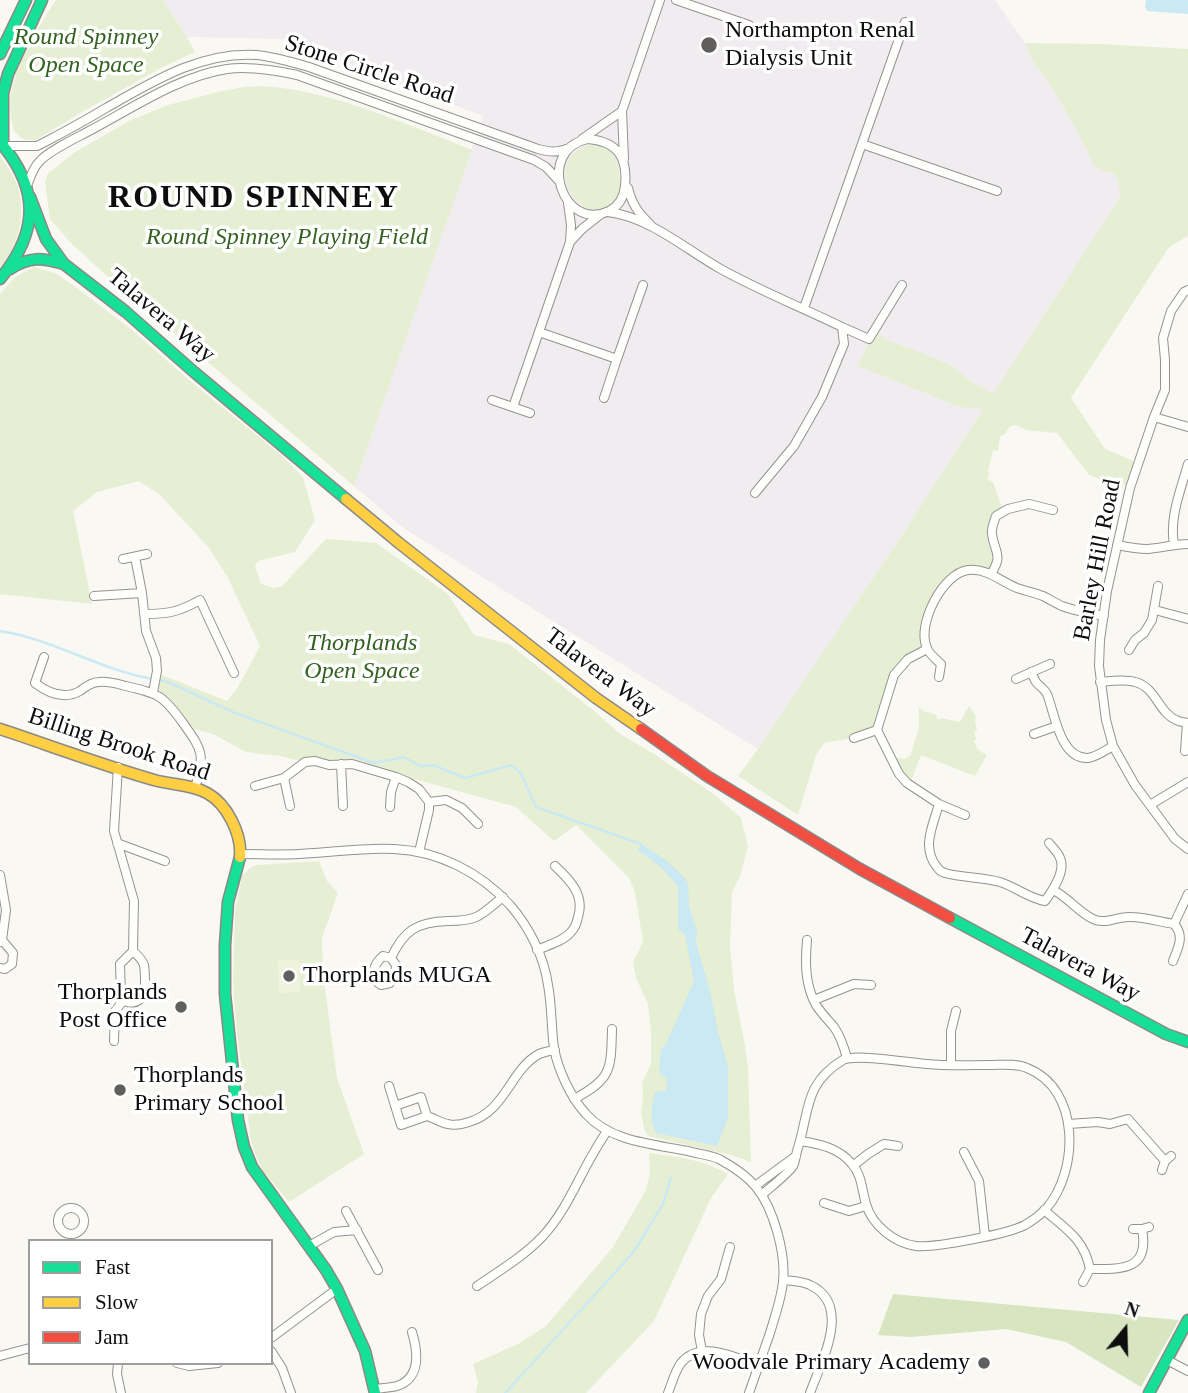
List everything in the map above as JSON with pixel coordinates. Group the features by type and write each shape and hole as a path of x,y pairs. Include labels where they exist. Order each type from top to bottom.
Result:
{"main road":[{"path":"0,54 26,0"},
{"path":"2,144 3,93 8,74 42,0"},
{"name":"Talavera Way","path":"2,144 18,165 46,239 64,264 126,312 399,543 576,683 661,745 757,808 860,870 1001,948 1166,1034 1188,1042"},
{"path":"0,279 18,258 27,233 30,206 27,190"},
{"name":"Talavera Way","path":"10,269 23,260 32,258 64,264"},
{"name":"Billing Brook Road","path":"0,729 157,781 195,788 209,794 229,814 236,830 241,854"},
{"path":"241,854 228,902 225,994 243,1147 252,1167 337,1289 365,1351 374,1391"},
{"name":"Talavera Way","path":"1166,1034 1188,1051"},
{"path":"1149,1393 1188,1320"}],"street":[{"path":"513,407 570,243 582,229 615,208 625,194 622,111 660,0"},
{"path":"676,0 749,25"},
{"path":"804,308 905,22"},
{"name":"Stone Circle Road","path":"2,144 37,146 193,64 232,55 256,55 309,67 538,149 559,152 569,148"},
{"name":"Stone Circle Road","path":"27,190 34,167 40,159 194,77 228,69 277,71 297,75 417,117 534,160 546,167 560,182 568,202 570,243"},
{"path":"560,182 561,161 569,148 622,111"},
{"path":"579,141 587,139 605,142 617,150 624,162"},
{"path":"862,144 997,191"},
{"path":"626,182 633,205 654,229"},
{"path":"568,202 581,212 593,215 605,213 627,216 720,269 869,339 902,285"},
{"path":"604,398 643,285"},
{"name":"Barley Hill Road","path":"1188,290 1171,311 1163,338 1165,390 1130,488 1107,591 1099,666 1105,720 1113,746 1135,785 1175,839 1188,849"},
{"path":"755,493 794,446 822,397 844,344 842,327"},
{"path":"538,332 617,359"},
{"path":"492,400 530,413"},
{"path":"1154,416 1188,427"},
{"path":"1174,544 1175,514 1188,464"},
{"path":"991,574 998,558 991,531 996,516 1008,509 1030,504 1053,510"},
{"path":"1117,545 1145,549 1188,544"},
{"path":"123,559 147,554"},
{"path":"135,557 146,631 156,658 157,671 153,692"},
{"path":"939,677 941,664 927,649 926,619 932,603 959,572 979,570 1061,606 1104,616"},
{"path":"1129,650 1152,620 1158,586"},
{"path":"94,596 142,593"},
{"path":"144,614 167,614 200,600 234,673"},
{"path":"1154,610 1188,619"},
{"path":"927,649 908,659 894,675 877,730 898,774 907,783 940,804 965,815"},
{"path":"44,657 35,683 44,690 64,696 99,682 153,692 165,700 201,751 201,769 195,788"},
{"path":"1016,679 1050,664"},
{"path":"1031,672 1036,682 1045,689 1057,726 1070,752 1090,758 1113,746"},
{"path":"1100,682 1132,681 1152,691 1167,714 1175,720 1187,723 1185,751"},
{"path":"1034,734 1057,726"},
{"path":"854,738 877,730"},
{"path":"255,786 284,778 305,762 315,761 329,765 352,764 396,777 419,789 429,802 419,852"},
{"path":"341,764 343,806"},
{"path":"118,766 114,831 134,901 133,951 120,964 120,991 123,1001"},
{"path":"390,807 396,777"},
{"path":"284,778 290,806"},
{"path":"1150,805 1188,782"},
{"path":"429,802 446,800 462,808 478,824"},
{"path":"940,804 929,839 929,853 942,872 999,882 1033,899 1045,901 1053,890 1062,860 1049,844"},
{"path":"117,843 165,861"},
{"path":"241,854 299,854 371,849 419,852 458,865 503,897 524,923 537,950 547,979 555,1050 566,1084 587,1115 607,1131 642,1143 716,1158 738,1171 762,1195 775,1224 783,1252 783,1280 780,1302 749,1393"},
{"path":"537,950 571,933 581,909 578,895 570,881 555,866"},
{"path":"0,875 6,910 1,941 13,953 12,964 5,969 0,968"},
{"path":"1053,890 1064,895 1090,918 1096,920 1132,916 1174,925 1179,930 1181,941 1173,961"},
{"path":"1174,925 1188,894"},
{"path":"391,958 397,945 412,930 425,923 464,921 478,916 503,897"},
{"path":"807,940 807,982 814,1000 839,1036 847,1058"},
{"path":"123,1001 136,1002 143,994 144,964 133,951"},
{"path":"814,1000 854,984 871,985"},
{"path":"114,1041 115,1011 123,1001"},
{"path":"951,1065 951,1031 956,1011"},
{"path":"574,1099 597,1086 605,1077 611,1060 612,1029"},
{"path":"389,1086 401,1125 427,1116 449,1124 462,1124 479,1119 491,1110 537,1055 555,1050"},
{"path":"762,1195 793,1166 812,1091 821,1077 847,1058 927,1064 1025,1066 1042,1075 1065,1107 1069,1150 1059,1191 1044,1210 1025,1225 1006,1233 930,1246 915,1246 886,1233 875,1222 866,1206 860,1180 853,1165 838,1152 824,1145 801,1141"},
{"path":"395,1105 421,1097 427,1116"},
{"path":"1068,1124 1110,1124 1128,1119 1166,1163"},
{"path":"477,1286 526,1253 548,1230 607,1131"},
{"path":"853,1165 884,1144 898,1146"},
{"path":"964,1152 979,1181 985,1236"},
{"path":"755,1186 796,1156"},
{"path":"824,1203 849,1211 866,1206"},
{"path":"1044,1210 1081,1243 1090,1269 1083,1282"},
{"path":"346,1211 379,1270"},
{"path":"1090,1269 1123,1269 1135,1264 1142,1255 1145,1243 1142,1228"},
{"path":"309,1246 334,1232 357,1230"},
{"path":"702,1351 699,1335 701,1314 708,1296 721,1279 730,1247"},
{"path":"783,1280 813,1286 824,1295 832,1312 832,1331 810,1393"},
{"path":"273,1337 337,1289"},
{"path":"374,1391 399,1386 411,1377 417,1363 417,1348 412,1332"},
{"path":"0,1356 28,1349"},
{"path":"668,1393 682,1361 692,1353 713,1351 759,1366"},
{"path":"273,1354 282,1368 291,1393"},
{"path":"1167,1360 1188,1371"},
{"path":"118,1365 121,1393"}],"shaded area":[{"path":"163,0 995,0 1053,89 1093,165 1104,172 1112,173 1118,179 1120,197 993,394 969,380 954,367 888,341 875,330 859,366 957,406 978,408 982,411 758,749 402,527 354,486 483,116 284,39 187,37"}],"green space":[{"name":"Round Spinney Open Space","path":"56,0 163,0 195,52 161,68 36,140 26,140 14,130 10,97 21,55"},
{"path":"1025,43 1188,49 1188,236 1169,247 1071,398 1105,449 1134,461 1127,483 1121,487 1089,475 1057,433 1026,430 1016,425 1010,426 1005,434 1000,436 998,451 993,450 987,479 993,482 1002,507 993,524 997,549 991,574 959,572 932,603 927,649 894,675 877,730 854,738 824,743 816,755 798,815 738,776 904,532 982,411 978,408 957,406 858,366 874,330 889,341 954,367 969,380 993,394 1120,197 1118,179 1112,173 1104,172 1093,165 1053,89 1031,59"},
{"name":"Round Spinney Playing Field","path":"263,86 316,94 343,102 472,150 354,486 117,285 71,243 50,219 45,182 48,174 72,154 129,121 168,105 218,92"},
{"path":"590,145 610,151 618,167 620,190 613,204 607,208 595,210 582,206 573,196 566,180 569,158 581,148"},
{"path":"0,156 17,184 21,217 17,239 0,267"},
{"name":"Thorplands Open Space","path":"34,267 55,273 132,330 281,455 303,477 315,520 295,552 258,561 255,566 261,584 274,588 282,586 326,539 376,543 448,594 474,635 509,644 620,734 715,795 741,818 748,846 740,876 732,892 730,946 734,990 748,1068 751,1162 648,1136 644,1129 641,1112 642,1083 651,1064 651,1032 648,1004 636,978 633,962 643,942 635,892 629,878 576,825 554,841 516,807 361,761 341,764 305,762 246,752 213,734 194,729 171,699 158,690 162,675 227,701 238,687 260,646 228,578 209,548 160,495 139,481 97,492 73,511 92,604 0,594 0,294 15,277"},
{"path":"969,706 976,717 977,731 974,732 974,741 978,750 987,755 975,776 921,755 911,781 902,772 896,759 910,756 919,728 919,707 926,713 937,715 936,718 940,720 960,722"},
{"path":"319,861 327,881 338,893 322,938 323,973 337,1078 364,1154 289,1202 263,1171 251,1141 233,982 235,911 242,876 250,868 257,865"},
{"name":"Thorplands MUGA","path":"278,960 299,960 300,992 279,993"},
{"path":"649,1153 699,1162 728,1174 711,1198 654,1321 586,1393 476,1393 478,1382 473,1364 518,1344 546,1326 613,1247 645,1192 650,1174"},
{"path":"893,1294 1179,1320 1141,1387 1066,1342 1006,1329 911,1337 878,1335"}],"water":[{"path":"1146,0 1188,0 1188,14 1147,11"},
{"path":"641,844 666,860 688,883 689,906 697,931 696,942 728,1067 728,1118 717,1146 656,1133 652,1122 655,1092 666,1090 667,1077 661,1076 659,1068 661,1049 666,1044 694,981 685,935 678,929 678,887 663,869 638,850"}],"waterway":[{"path":"0,631 20,635 114,669 153,679"},
{"path":"159,680 235,713 374,763 404,757 420,766 433,765 465,778 511,765 520,772 536,807 641,844"},
{"path":"505,1393 633,1253 663,1204 671,1178"}],"traffic: fast":[{"path":"0,54 26,0"},
{"path":"3,145 3,93 8,74 42,0"},
{"path":"0,142 22,177 30,210 22,244 0,279"},
{"path":"30,197 46,239 64,264 126,312 346,499"},
{"path":"10,269 36,259 64,264"},
{"path":"240,857 228,902 225,994 238,1120 244,1147 252,1167 337,1289 365,1351 375,1393"},
{"path":"950,918 1166,1034 1188,1042"},
{"path":"1149,1393 1188,1320"}],"traffic: slow":[{"path":"346,499 596,698 641,729"},
{"path":"0,729 135,774 207,793 221,804 232,820 240,857"}],"traffic: jam":[{"path":"641,729 707,776 860,869 950,918"}],"place":[{"name":"Northampton Renal Dialysis Unit","path":"709,45"},
{"name":"Thorplands MUGA","path":"289,976"},
{"name":"Thorplands Post Office","path":"181,1007"},
{"name":"Thorplands Primary School","path":"120,1090"},
{"name":"Woodvale Primary Academy","path":"984,1363"}],"district":[{"name":"ROUND SPINNEY","path":"254,199"}]}
